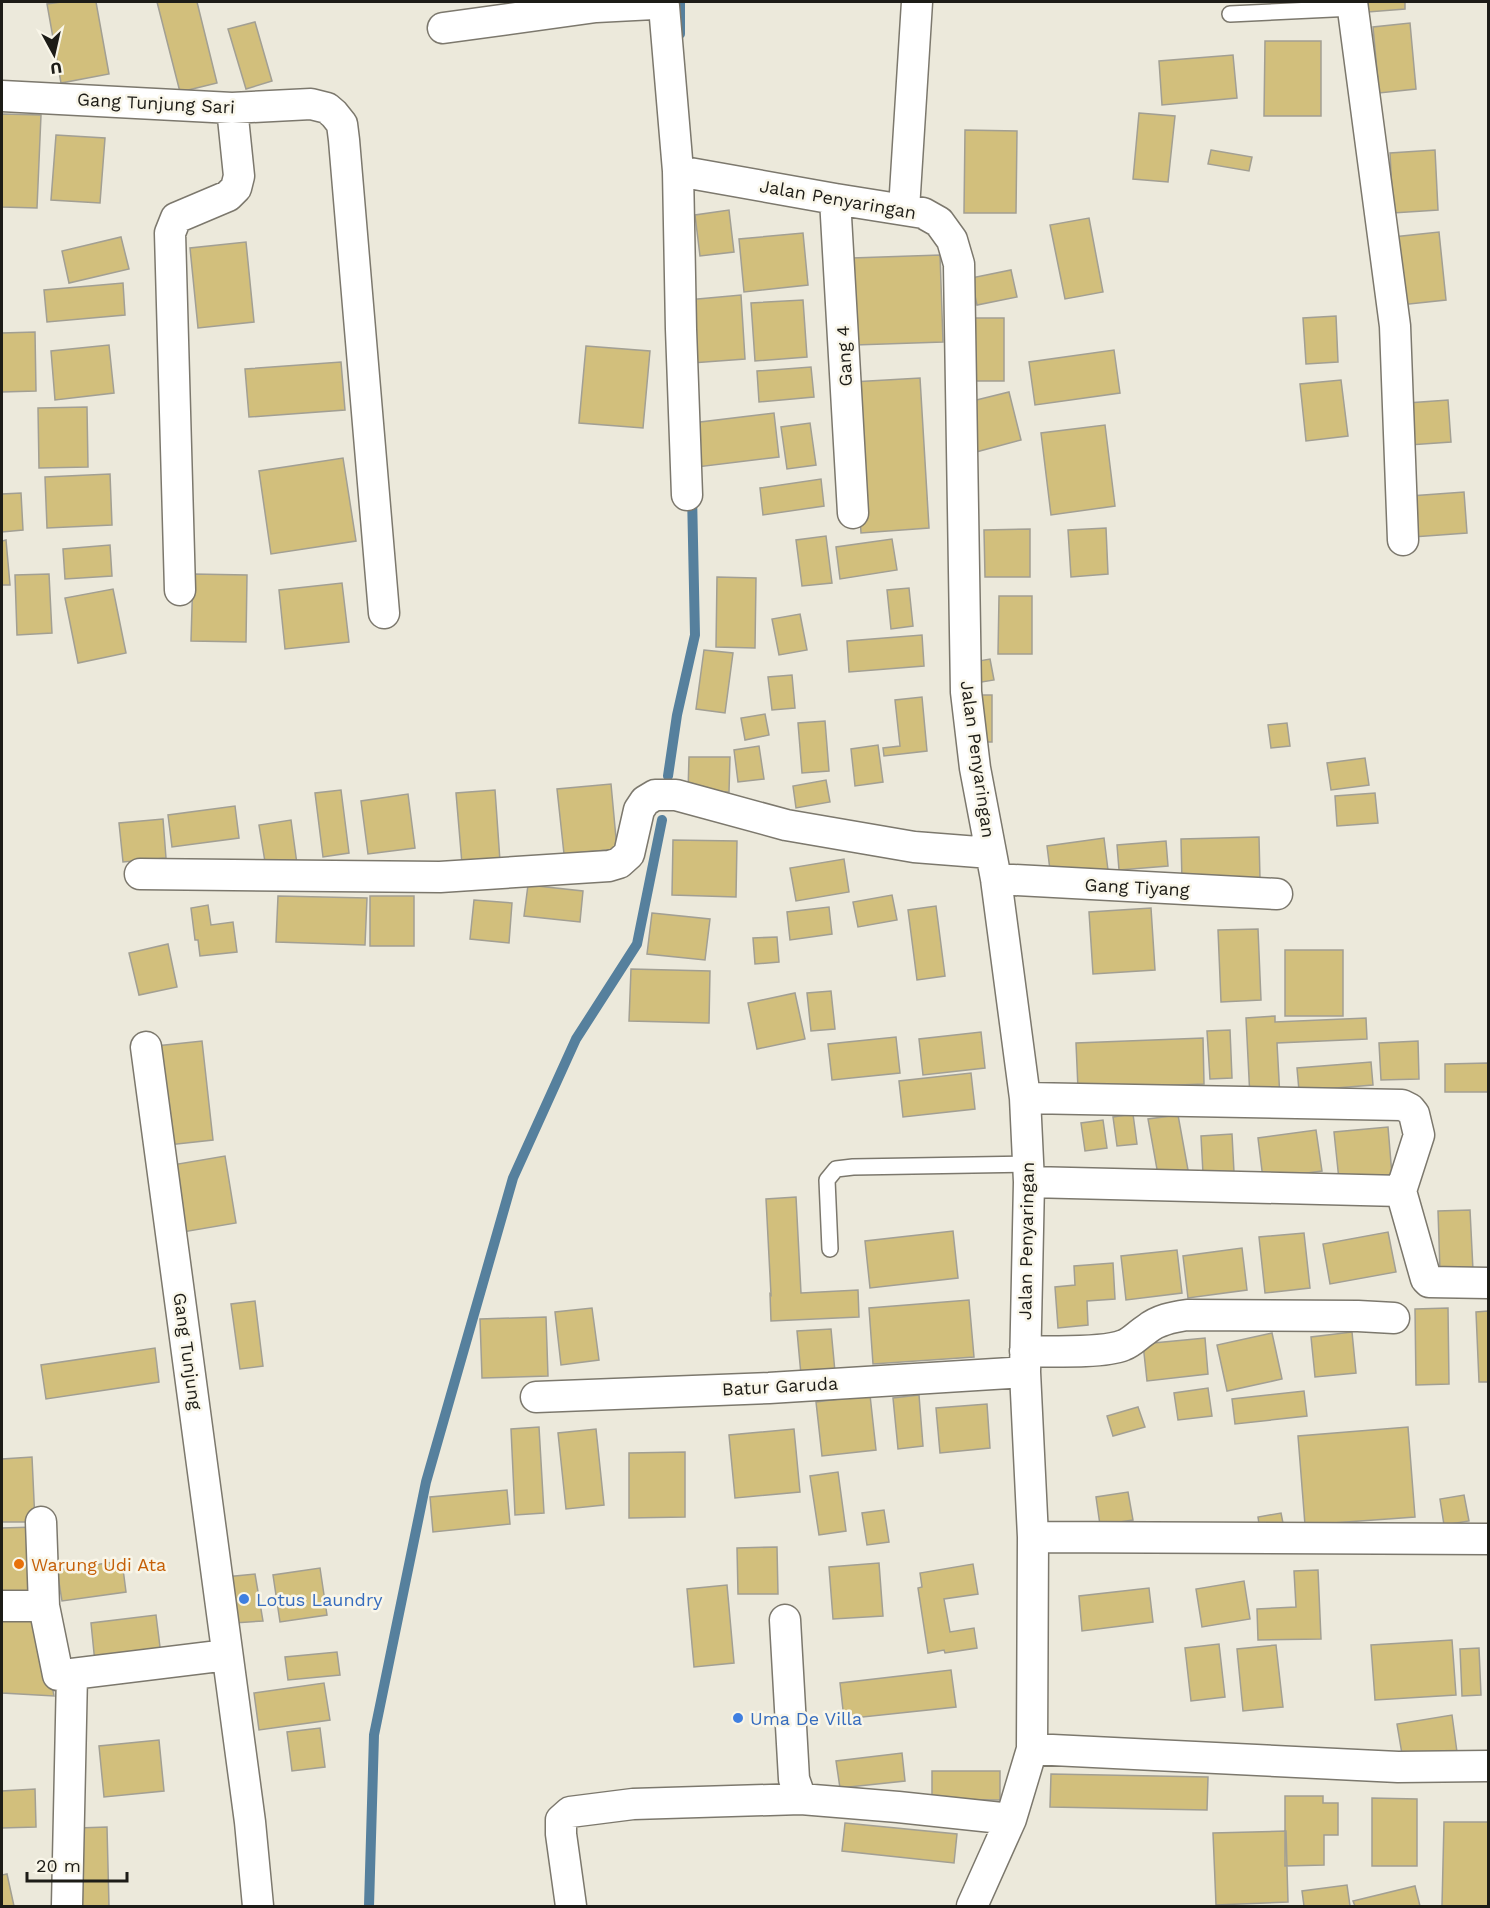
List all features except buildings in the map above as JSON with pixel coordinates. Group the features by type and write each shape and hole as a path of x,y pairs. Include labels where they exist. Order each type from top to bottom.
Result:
{"street":[{"path":"904,209 917,2"},
{"path":"443,28 596,4 662,3 664,6 678,171 687,495"},
{"path":"1353,4 1395,326 1403,540"},
{"name":"Gang Tunjung Sari","path":"2,96 232,108 311,104 327,108 342,124 384,613"},
{"path":"180,590 170,233 176,218 228,196 236,188 239,176 232,108"},
{"name":"Jalan Penyaringan","path":"678,171 923,213 939,222 952,240 959,264 966,692 975,768 994,866 1025,1098 1029,1173 1025,1362 1033,1537 1032,1749 1011,1819 972,1906"},
{"name":"Gang 4","path":"835,199 853,513"},
{"name":"Gang Tiyang","path":"140,874 440,877 609,866 619,863 629,854 639,810 645,801 655,795 676,795 797,827 914,847 994,866 1277,894"},
{"name":"Gang Tunjung","path":"146,1047 250,1822 258,1906"},
{"path":"1025,1098 1402,1105 1414,1114 1419,1135 1401,1191 1426,1279 1430,1282 1488,1283"},
{"path":"1029,1173 1401,1191"},
{"name":"Batur Garuda","path":"536,1397 769,1388 1025,1362 1062,1352 1125,1345 1149,1327 1164,1320 1187,1315 1394,1318"},
{"path":"41,1522 44,1606 58,1675 227,1655"},
{"path":"1033,1537 1488,1539"},
{"path":"2,1606 44,1606"},
{"path":"785,1620 794,1779 801,1799"},
{"path":"67,1906 72,1674"},
{"path":"1032,1749 1398,1767 1488,1766"},
{"path":"571,1906 561,1834 561,1820 570,1812 633,1804 801,1799 1011,1819"}],"lane":[{"path":"1230,14 1353,4"},
{"path":"830,1249 827,1180 836,1170 853,1167 1029,1173"}],"waterway":[{"path":"680,2 680,34"},
{"path":"668,776 677,715 695,635 692,494"},
{"path":"369,1906 374,1735 426,1482 513,1178 576,1039 637,944 662,820"}],"place":[{"name":"Warung Udi Ata","path":"19,1564"},
{"name":"Lotus Laundry","path":"244,1599"},
{"name":"Uma De Villa","path":"738,1718"}]}
